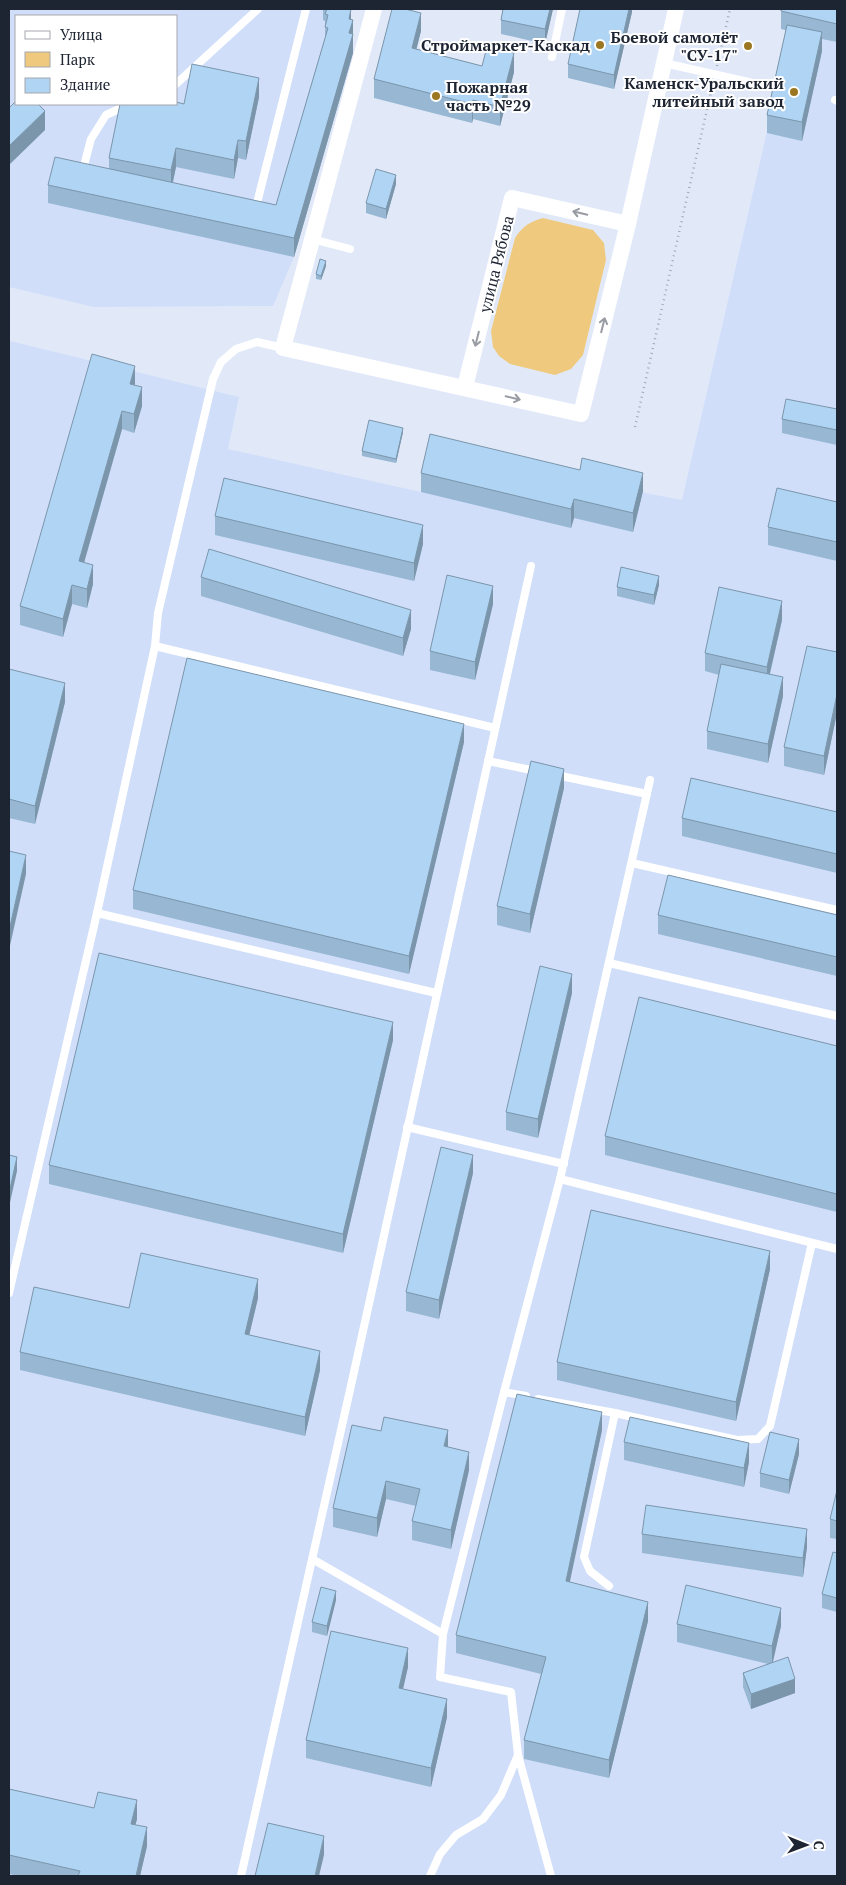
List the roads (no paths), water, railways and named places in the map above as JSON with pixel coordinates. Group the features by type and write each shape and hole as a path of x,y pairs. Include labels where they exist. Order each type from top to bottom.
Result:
{"street":[{"path":"374,9 283,348 581,414 628,224 676,9"},
{"name":"улица Рябова","path":"465,388 512,198 628,224"}],"lane":[{"path":"178,82 258,9"},
{"path":"244,212 254,214 306,9"},
{"path":"552,57 562,9"},
{"path":"664,63 753,83"},
{"path":"91,179 81,177 91,140 106,115 128,105"},
{"path":"312,239 350,249"},
{"path":"9,1293 13,1258 97,913 155,646 158,613 213,379 221,362 236,349 257,342 283,348"},
{"path":"241,1876 314,1560 436,993 531,566"},
{"path":"155,646 495,728"},
{"path":"488,761 647,794"},
{"path":"551,1876 518,1755 511,1692 440,1677 443,1634 564,1164 650,780"},
{"path":"632,863 837,910"},
{"path":"97,913 436,993"},
{"path":"609,963 837,1016"},
{"path":"407,1127 564,1164"},
{"path":"560,1179 837,1249"},
{"path":"504,1392 614,1413 737,1440 758,1439 770,1426 812,1243"},
{"path":"609,1586 590,1571 584,1557 614,1413"},
{"path":"314,1560 443,1634"},
{"path":"430,1876 440,1854 456,1835 483,1819 501,1796 518,1755"}],"place":[{"name":"Строймаркет-Каскад","path":"600,45"},
{"name":"Боевой самолёт \"СУ-17\"","path":"748,46"},
{"name":"Каменск-Уральский литейный завод","path":"794,92"},
{"name":"Пожарная часть №29","path":"436,96"}]}
